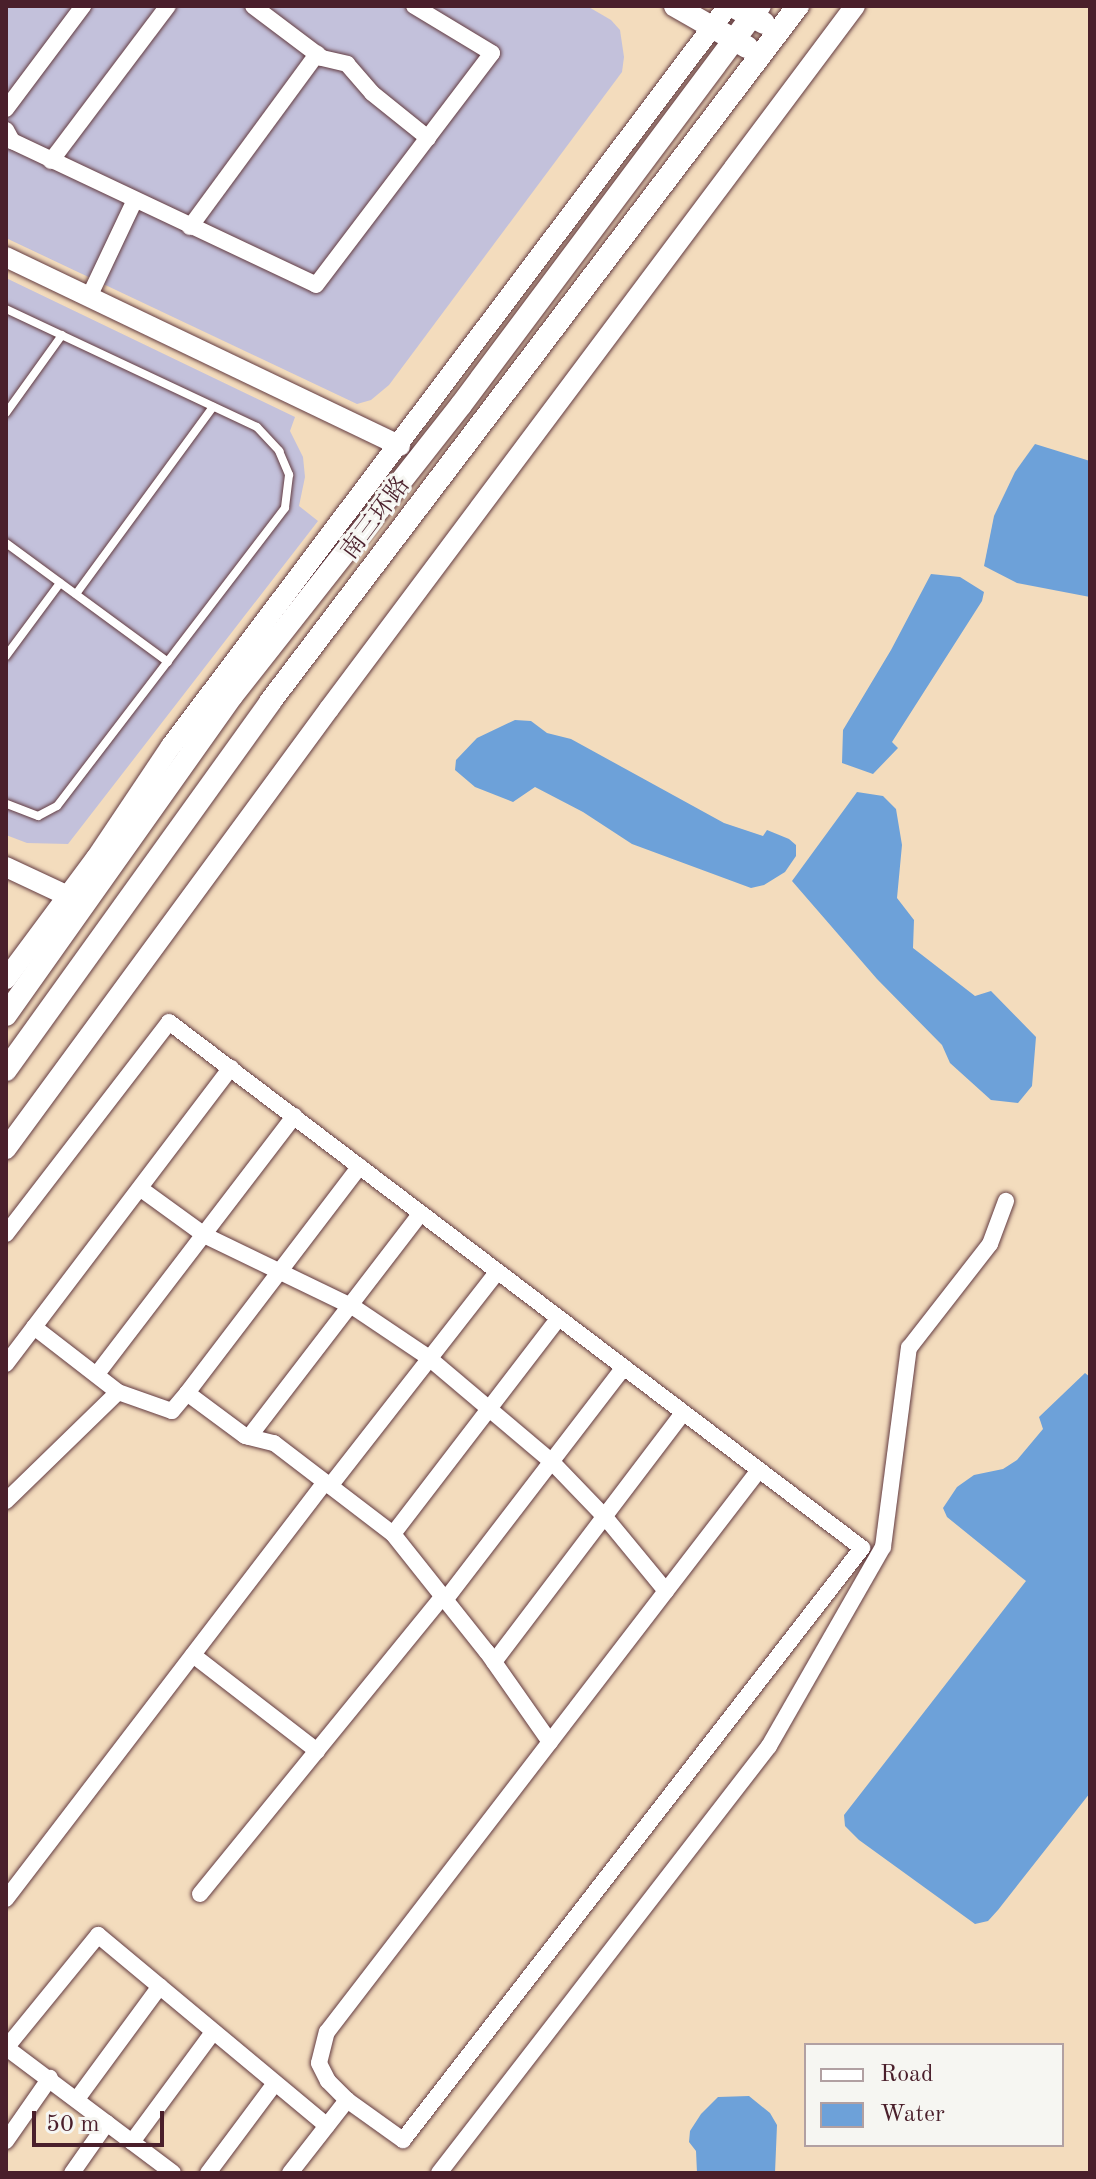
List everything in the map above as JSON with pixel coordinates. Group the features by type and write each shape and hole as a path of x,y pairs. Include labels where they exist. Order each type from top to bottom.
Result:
{"main road":[{"path":"675,6 761,55"},
{"name":"南三环路","path":"6,1070 270,702 798,6"},
{"path":"743,9 779,31"},
{"name":"南三环路","path":"6,1015 232,696 461,405 735,40 743,9"}],"street":[{"path":"6,109 83,6"},
{"path":"51,161 168,6"},
{"path":"6,130 12,141 51,161 316,285 492,53 414,6"},
{"path":"6,1149 329,709 855,6"},
{"path":"258,8 317,54 347,64 372,93 428,138"},
{"path":"6,979 68,896 171,746 400,446 712,27 743,9"},
{"path":"190,227 317,54"},
{"path":"89,297 134,202"},
{"path":"6,257 400,446"},
{"path":"6,867 68,896"},
{"path":"6,1234 169,1022 862,1548 403,2140 347,2100 328,2081 319,2063 327,2032 759,1470"},
{"path":"6,1364 231,1068"},
{"path":"97,1374 206,1236 294,1116"},
{"path":"34,1327 118,1392 172,1411 360,1166"},
{"path":"141,1189 206,1236 350,1306 429,1358 552,1462 605,1517 666,1591"},
{"path":"439,2173 769,1746 883,1547 909,1348 990,1244 1006,1201"},
{"path":"249,1437 421,1213"},
{"path":"6,1899 193,1655 497,1272"},
{"path":"393,1534 559,1318"},
{"path":"200,1894 445,1598 624,1367"},
{"path":"6,1501 118,1392"},
{"path":"187,1393 249,1437 274,1443 393,1534 494,1662 550,1742"},
{"path":"494,1662 683,1413"},
{"path":"193,1655 317,1751"},
{"path":"173,2173 50,2078 7,2049 98,1935 327,2126"},
{"path":"77,2099 160,1986"},
{"path":"132,2142 213,2032"},
{"path":"6,2141 50,2078"},
{"path":"208,2173 275,2083"},
{"path":"290,2173 347,2100"},
{"path":"72,2173 107,2123"}],"lane":[{"path":"6,309 257,427 271,439 289,475 285,508 57,806 38,816 6,804"},
{"path":"6,413 62,335"},
{"path":"76,594 213,407"},
{"path":"6,543 168,662"},
{"path":"6,656 60,583"}],"shaded area":[{"path":"6,6 587,6 611,20 620,30 624,57 622,72 389,385 371,400 357,404 6,238"},
{"path":"6,278 295,417 290,431 303,457 305,477 299,506 318,521 68,844 27,843 6,835"}],"water":[{"path":"1035,444 1090,461 1090,597 1017,583 984,566 994,516 1015,472"},
{"path":"931,574 960,577 984,592 982,601 892,742 898,748 873,774 842,763 843,730 891,650"},
{"path":"515,720 531,721 547,733 571,739 724,823 763,836 767,830 789,839 796,845 796,856 785,872 764,885 751,888 632,844 583,812 535,787 513,802 475,787 455,770 456,760 477,738"},
{"path":"857,792 883,796 896,809 902,845 897,898 914,920 913,948 975,996 991,991 1036,1037 1032,1086 1018,1103 991,1100 950,1063 942,1045 877,979 792,881"},
{"path":"1085,1373 1090,1377 1090,1793 998,1910 988,1921 975,1924 859,1840 845,1826 844,1815 1026,1581 947,1517 943,1508 957,1487 974,1475 1003,1469 1017,1460 1043,1429 1039,1417"},
{"path":"749,2096 770,2113 777,2125 775,2173 697,2173 696,2151 689,2142 690,2131 701,2114 718,2097"}]}
